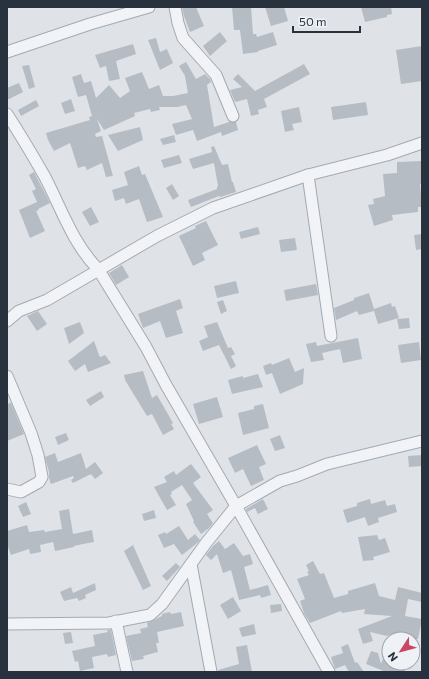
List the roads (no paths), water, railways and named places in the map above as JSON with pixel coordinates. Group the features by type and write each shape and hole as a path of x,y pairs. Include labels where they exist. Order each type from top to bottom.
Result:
{"street":[{"path":"7,52 90,24 149,7"},
{"path":"175,7 178,24 183,38 216,76 233,116"},
{"path":"7,114 44,176 77,240 90,260 98,269 129,318 329,672"},
{"path":"7,322 19,311 53,297 98,269 157,236 213,208 308,175 387,155 422,143"},
{"path":"308,175 330,336"},
{"path":"7,376 32,433 42,477 39,482 21,492 7,489"},
{"path":"7,624 109,623 150,615 162,604 236,506 280,481 327,464 422,441"},
{"path":"191,564 211,672"},
{"path":"116,622 127,672"}]}
